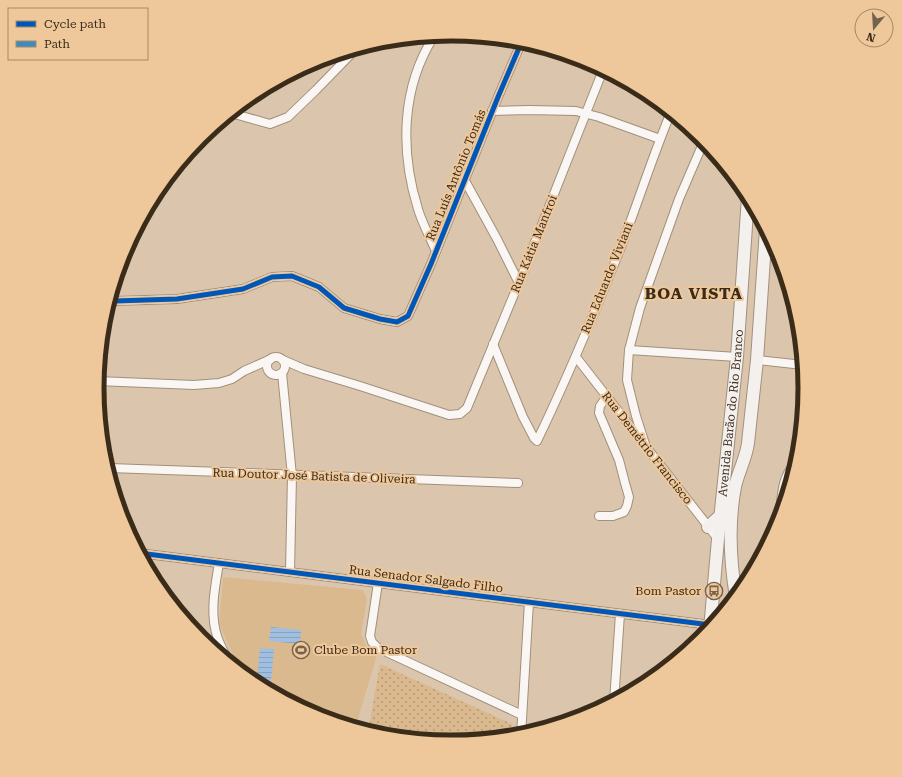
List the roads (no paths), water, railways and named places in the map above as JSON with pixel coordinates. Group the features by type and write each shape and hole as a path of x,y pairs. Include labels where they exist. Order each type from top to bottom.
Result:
{"main road":[{"name":"Avenida Barão do Rio Branco","path":"713,617 720,516 737,357 747,207"},
{"path":"746,232 760,229"},
{"name":"Avenida Barão do Rio Branco","path":"735,589 730,531 731,511 736,486 749,439 757,360 765,240"},
{"path":"729,437 736,441 742,442 749,439"},
{"path":"708,527 720,516"},
{"path":"718,539 734,584"}],"street":[{"path":"431,42 419,63 407,113 408,169 418,210 436,251"},
{"name":"Rua Luís Antônio Tomás","path":"115,301 177,299 243,290 272,277 292,276 319,287 344,308 380,319 396,322 408,316 519,48"},
{"path":"237,115 270,124 288,117 349,56"},
{"name":"Rua Kátia Manfroi","path":"284,367 304,369 449,415 460,414 467,408 601,75"},
{"path":"492,111 576,111 599,117 660,139"},
{"name":"Rua Eduardo Viviani","path":"493,344 523,418 537,441 576,357 617,256 669,118"},
{"path":"646,447 627,380 629,350 640,308 679,199 701,147"},
{"path":"464,179 497,239 518,283"},
{"path":"629,350 737,357"},
{"path":"104,381 194,385 213,384 232,379 251,368 279,357 284,367 292,476 290,572"},
{"name":"Rua Demétrio Francisco","path":"576,357 718,539"},
{"path":"268,371 268,363 271,359"},
{"path":"757,360 798,364"},
{"path":"251,368 268,371 274,375 284,367"},
{"path":"599,516 613,516 624,512 629,497 619,460 599,413 600,406 607,396"},
{"name":"Rua Doutor José Batista de Oliveira","path":"113,468 292,476 518,483"},
{"name":"Rua Senador Salgado Filho","path":"145,554 705,625"},
{"path":"219,563 216,584 214,623 218,639 224,652"},
{"path":"378,583 370,636 372,642 378,648 522,715"},
{"path":"521,728 530,602"},
{"path":"614,695 620,614"}],"water":[{"path":"271,627 301,630 300,644 269,641"},
{"path":"260,648 274,649 271,681 262,680 257,676"}],"place":[{"name":"Bom Pastor","path":"714,591"},
{"name":"Clube Bom Pastor","path":"301,650"}],"district":[{"name":"BOA VISTA","path":"694,293"}]}
